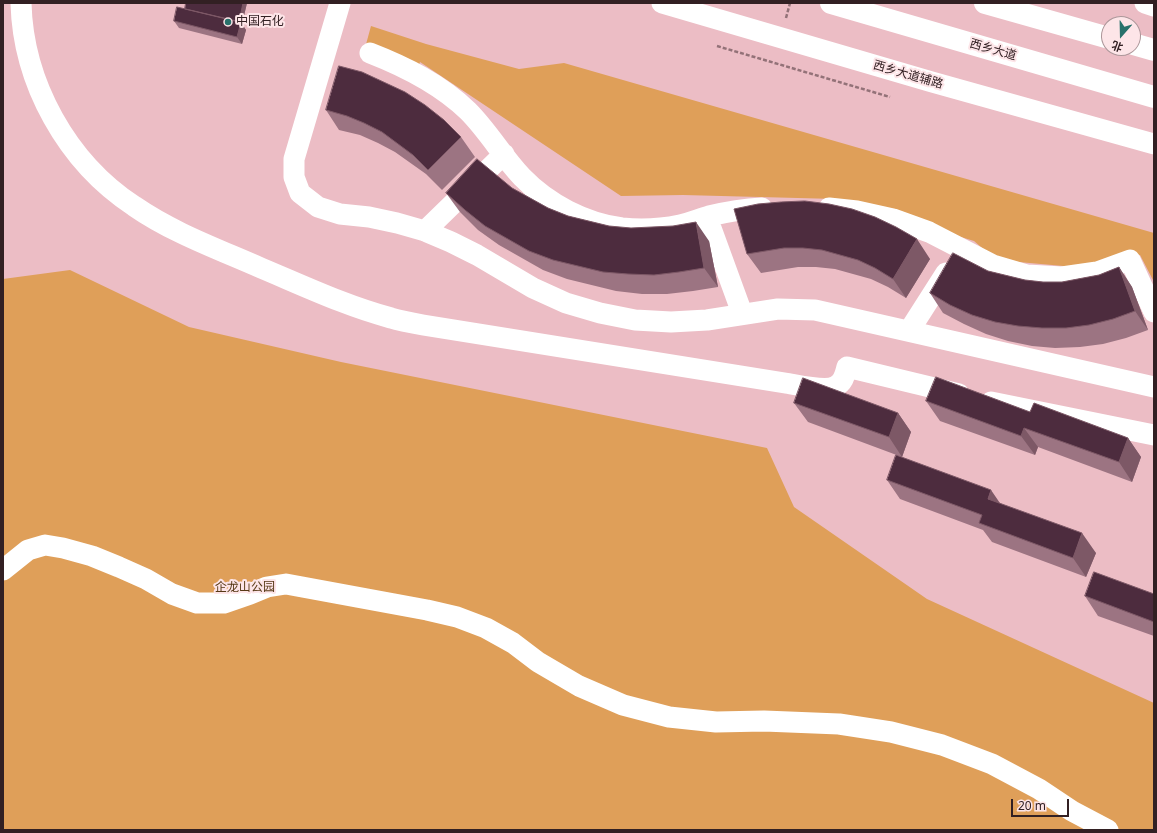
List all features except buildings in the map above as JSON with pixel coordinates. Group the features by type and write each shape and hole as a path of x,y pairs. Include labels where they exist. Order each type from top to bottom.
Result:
{"main road":[{"name":"西乡大道","path":"831,3 1154,97"},
{"path":"985,3 1101,36"},
{"path":"1141,46 1154,50"}],"street":[{"path":"21,3 22,24 27,53 38,87 58,127 78,154 104,183 134,206 172,228 336,300 392,319 825,389 836,386 844,378 847,367 991,402 1154,435"},
{"path":"340,3 294,159 294,177 300,193 318,207 340,214 369,217 424,231 477,255 533,288 566,302 600,313 635,320 671,322 706,320 778,308 815,310 1154,387"},
{"name":"西乡大道辅路","path":"662,3 932,82 1154,144"},
{"path":"1145,3 1154,6"},
{"path":"370,53 396,63 422,76 445,92 467,110 487,131 522,176 543,196 568,211 594,222 622,228 651,229 680,225 744,209 782,206"},
{"path":"424,231 504,154"},
{"path":"812,206 857,211 893,219 929,232 993,265 1027,275 1062,277 1097,272 1130,260 1154,312"},
{"path":"708,217 742,313"},
{"path":"909,331 962,248"},
{"path":"3,570 28,550 45,546 63,548 92,556 119,567 172,594 197,603 224,603 267,587 286,584 457,616 486,628 513,643 538,662 578,686 623,705 669,717 716,722 764,721 839,724 891,732 942,745 992,764 1039,789 1072,811 1108,830"}],"path":[{"path":"717,46 890,97"}],"green space":[{"path":"371,26 426,44 519,69 564,63 1154,233 1154,282 1140,255 1108,270 996,260 974,241 836,199 683,195 621,196 420,62 415,76 362,59"},
{"name":"企龙山公园","path":"70,270 189,327 341,362 767,448 794,507 927,599 1154,703 1154,830 3,830 3,279"}],"place":[{"name":"中国石化","path":"228,22"}]}
